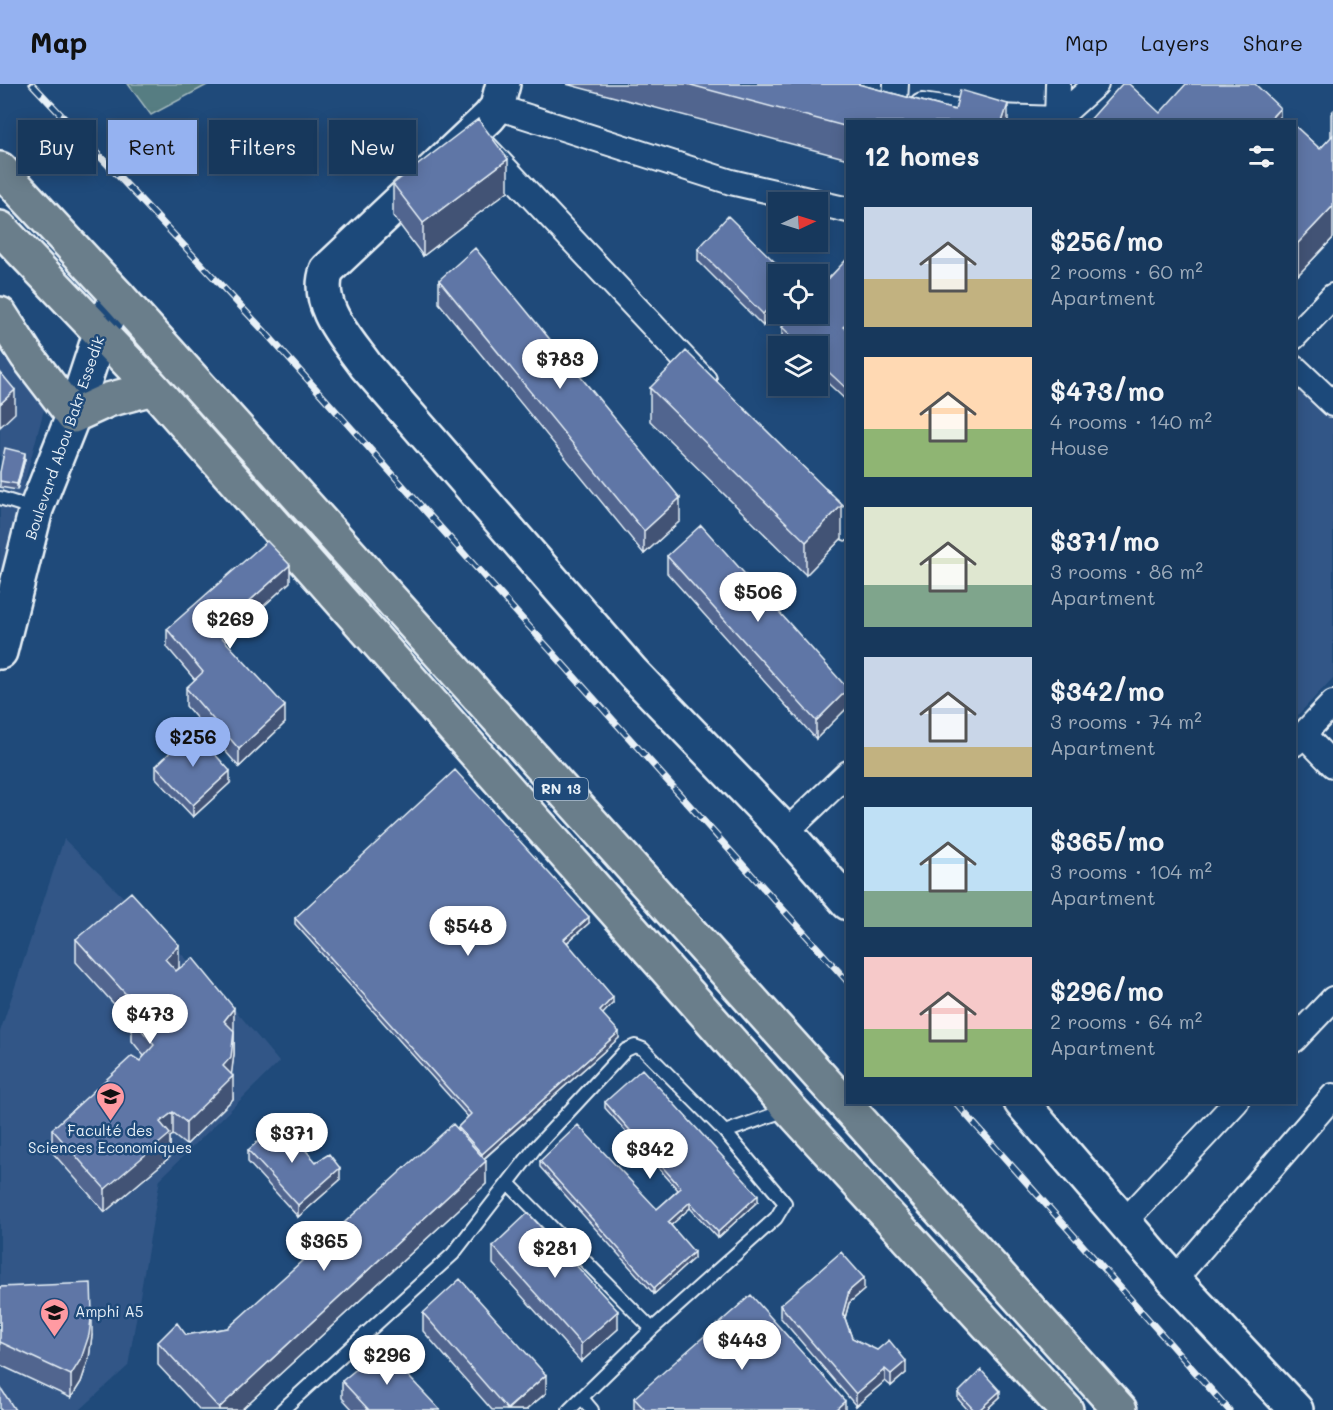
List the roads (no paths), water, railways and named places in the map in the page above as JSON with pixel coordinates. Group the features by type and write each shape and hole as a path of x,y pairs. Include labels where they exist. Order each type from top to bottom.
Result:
{"main road":[{"name":"RN 13","path":"0,169 118,296 1120,1410"},
{"name":"RN 13","path":"0,228 101,331 153,388 790,1109 1066,1410"},
{"path":"0,314 27,356 73,416 108,400 153,388"}],"street":[{"path":"1057,120 1058,84"},
{"path":"888,94 998,117 1057,120 1096,84"},
{"path":"772,192 731,182 500,95 489,117 327,270 323,281 332,316 366,366 633,673 786,832 846,901"},
{"path":"471,132 720,397"},
{"path":"828,205 846,210"},
{"name":"Boulevard Abou Bakr Essedik","path":"0,652 36,509 73,416 101,331 118,296"},
{"path":"1296,333 1304,317 1333,296"},
{"path":"1296,369 1333,405"},
{"path":"801,482 846,526"},
{"path":"1333,703 1299,740 1333,765"},
{"path":"786,832 846,775"},
{"path":"1296,1038 1333,999"},
{"path":"1174,1280 1333,1096"},
{"path":"1023,1104 1174,1280 1296,1410"},
{"path":"1125,1221 1234,1104"}],"lane":[{"path":"0,498 36,509"},
{"path":"282,1410 453,1254 535,1148 626,1050 635,1046 643,1049 725,1132 785,1203 776,1218 652,1329 569,1410"},
{"path":"725,1132 790,1109"},
{"path":"508,1183 652,1329"},
{"path":"582,1398 592,1410"}],"railway":[{"path":"32,84 265,332 846,980"},
{"path":"957,1104 1229,1410"}],"place":[{"name":"Faculté des Sciences Economiques","path":"110,1122"},
{"name":"Amphi A5","path":"54,1338"}]}
